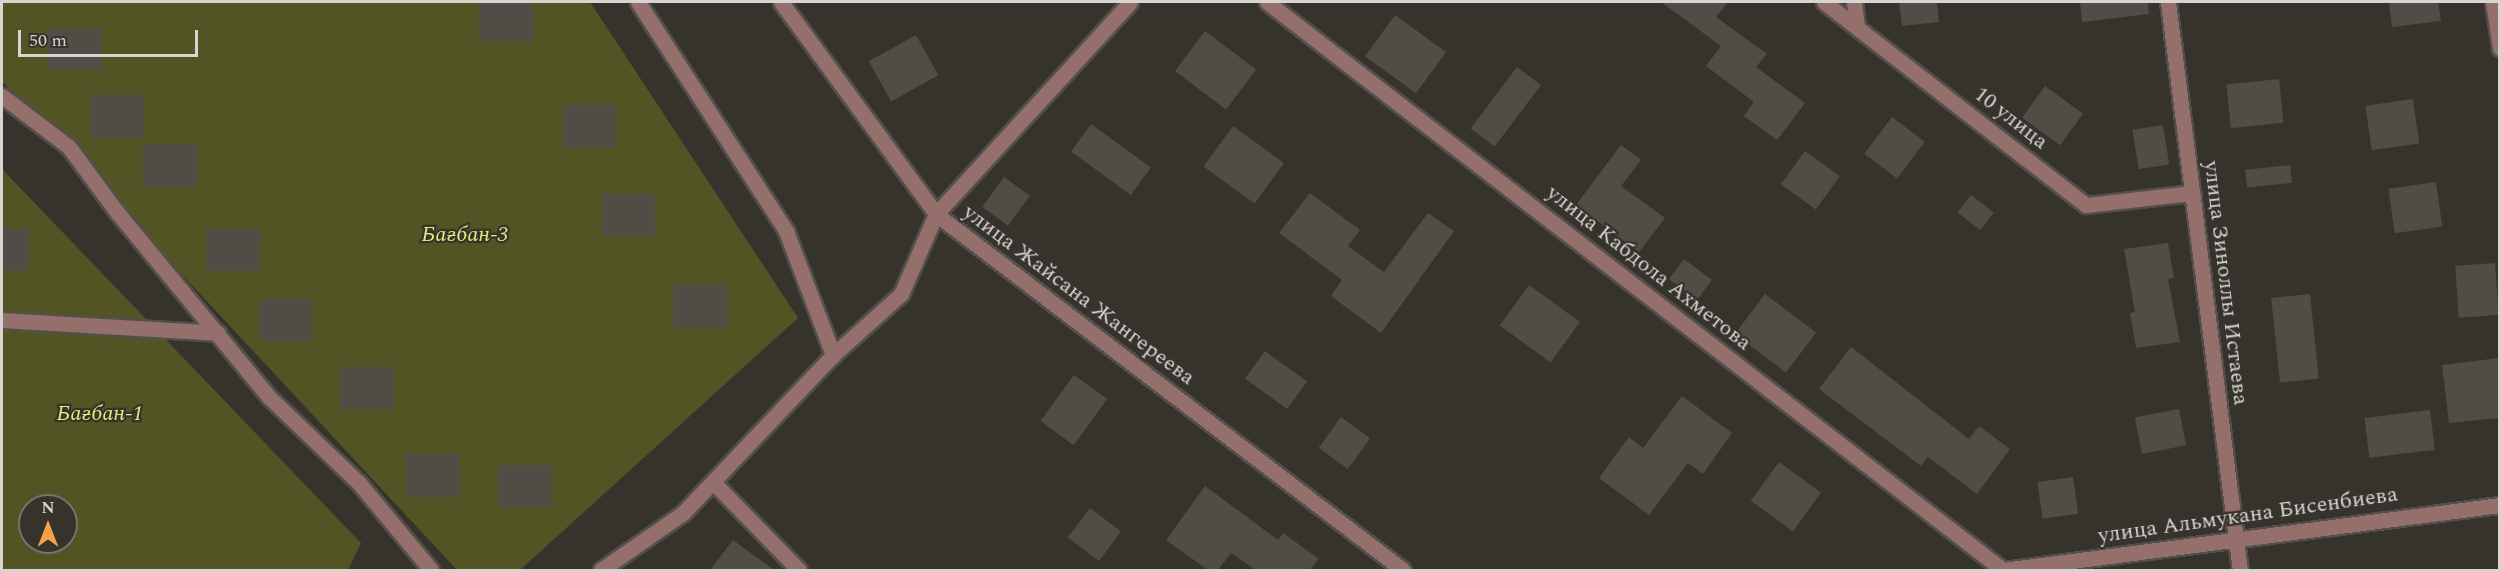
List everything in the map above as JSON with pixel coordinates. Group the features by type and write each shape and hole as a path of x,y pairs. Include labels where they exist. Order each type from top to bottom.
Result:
{"street":[{"path":"638,2 786,231 833,355"},
{"name":"улица Жайсана Жангереева","path":"781,2 936,214 1403,570"},
{"path":"601,570 683,513 833,355 901,294 936,214 1130,2"},
{"name":"улица Кабдола Ахметова","path":"1267,2 2003,570"},
{"name":"10 улица","path":"1824,2 2086,205 2192,193"},
{"path":"1854,2 1857,26"},
{"name":"улица Зиноллы Истаева","path":"2168,2 2240,570"},
{"path":"2493,2 2499,48"},
{"path":"2,96 69,147 117,212 269,397 358,483 431,570"},
{"path":"2,320 218,333"},
{"path":"713,482 799,570"},
{"name":"улица Альмукана Бисенбиева","path":"2003,570 2499,505"}],"green space":[{"name":"Бағбан-3","path":"2,2 590,2 798,318 520,570 457,570 2,81"},
{"name":"Бағбан-1","path":"2,169 361,543 348,570 2,570"}],"building":[{"path":"479,2 533,2 533,41 479,41"},
{"path":"1661,2 1728,2 1716,17 1767,54 1756,67 1805,103 1777,140 1744,116 1754,102 1706,66 1721,46"},
{"path":"1899,2 1937,2 1939,22 1902,26"},
{"path":"2080,2 2148,2 2149,14 2082,22"},
{"path":"2389,2 2438,2 2441,21 2392,27"},
{"path":"1395,15 1446,52 1416,93 1365,56"},
{"path":"48,28 102,28 102,70 48,70"},
{"path":"1205,31 1256,70 1226,109 1175,71"},
{"path":"916,35 938,75 891,101 869,61"},
{"path":"1517,67 1541,85 1495,147 1471,128"},
{"path":"2279,79 2284,123 2231,128 2226,85"},
{"path":"2045,86 2083,114 2060,145 2022,118"},
{"path":"91,95 144,95 144,138 91,138"},
{"path":"2413,99 2419,144 2372,150 2365,106"},
{"path":"563,105 616,105 616,148 563,148"},
{"path":"1892,117 1925,142 1897,178 1864,154"},
{"path":"1091,124 1151,167 1131,195 1071,152"},
{"path":"2163,125 2169,165 2139,169 2132,130"},
{"path":"1233,126 1284,163 1255,203 1204,166"},
{"path":"143,144 197,144 197,187 143,187"},
{"path":"1621,145 1641,160 1621,186 1665,218 1639,252 1596,220 1593,224 1573,209"},
{"path":"1805,151 1840,176 1816,209 1781,184"},
{"path":"2290,165 2292,183 2247,188 2245,170"},
{"path":"1004,177 1030,196 1008,226 982,207"},
{"path":"2436,182 2442,227 2395,233 2388,189"},
{"path":"1310,193 1360,230 1348,246 1384,272 1428,213 1454,231 1381,333 1331,296 1342,280 1279,233"},
{"path":"602,194 655,194 655,236 602,236"},
{"path":"1971,195 1994,213 1980,230 1957,212"},
{"path":"2,229 29,229 29,271 2,271"},
{"path":"206,229 260,229 260,271 206,271"},
{"path":"2168,243 2174,278 2168,279 2180,342 2136,348 2130,313 2135,312 2124,249"},
{"path":"1684,259 1712,280 1697,300 1669,279"},
{"path":"2495,263 2499,315 2459,318 2455,266"},
{"path":"673,285 727,285 727,328 673,328"},
{"path":"1529,285 1580,322 1551,362 1500,325"},
{"path":"1765,294 1816,333 1786,372 1735,334"},
{"path":"2310,294 2319,379 2280,383 2271,298"},
{"path":"259,299 312,299 312,341 259,341"},
{"path":"1851,347 1969,439 1979,426 2010,449 1977,494 1928,457 1921,466 1819,389"},
{"path":"1265,351 1307,382 1287,409 1245,379"},
{"path":"2499,358 2499,418 2449,423 2442,365"},
{"path":"340,367 394,367 394,409 340,409"},
{"path":"1074,375 1107,399 1074,445 1040,421"},
{"path":"1682,396 1732,433 1703,474 1688,463 1649,515 1599,478 1629,437 1643,448"},
{"path":"2179,409 2186,445 2142,454 2135,418"},
{"path":"2430,410 2435,450 2369,458 2364,418"},
{"path":"1341,417 1370,438 1348,469 1319,448"},
{"path":"406,454 460,454 460,497 406,497"},
{"path":"1779,462 1821,493 1793,531 1751,501"},
{"path":"498,465 552,465 552,507 498,507"},
{"path":"2073,477 2078,514 2042,519 2037,482"},
{"path":"1205,486 1278,540 1283,533 1319,559 1310,570 1256,570 1231,553 1218,570 1208,570 1166,540"},
{"path":"1090,508 1121,531 1099,561 1068,538"},
{"path":"733,540 774,570 710,570"}]}
